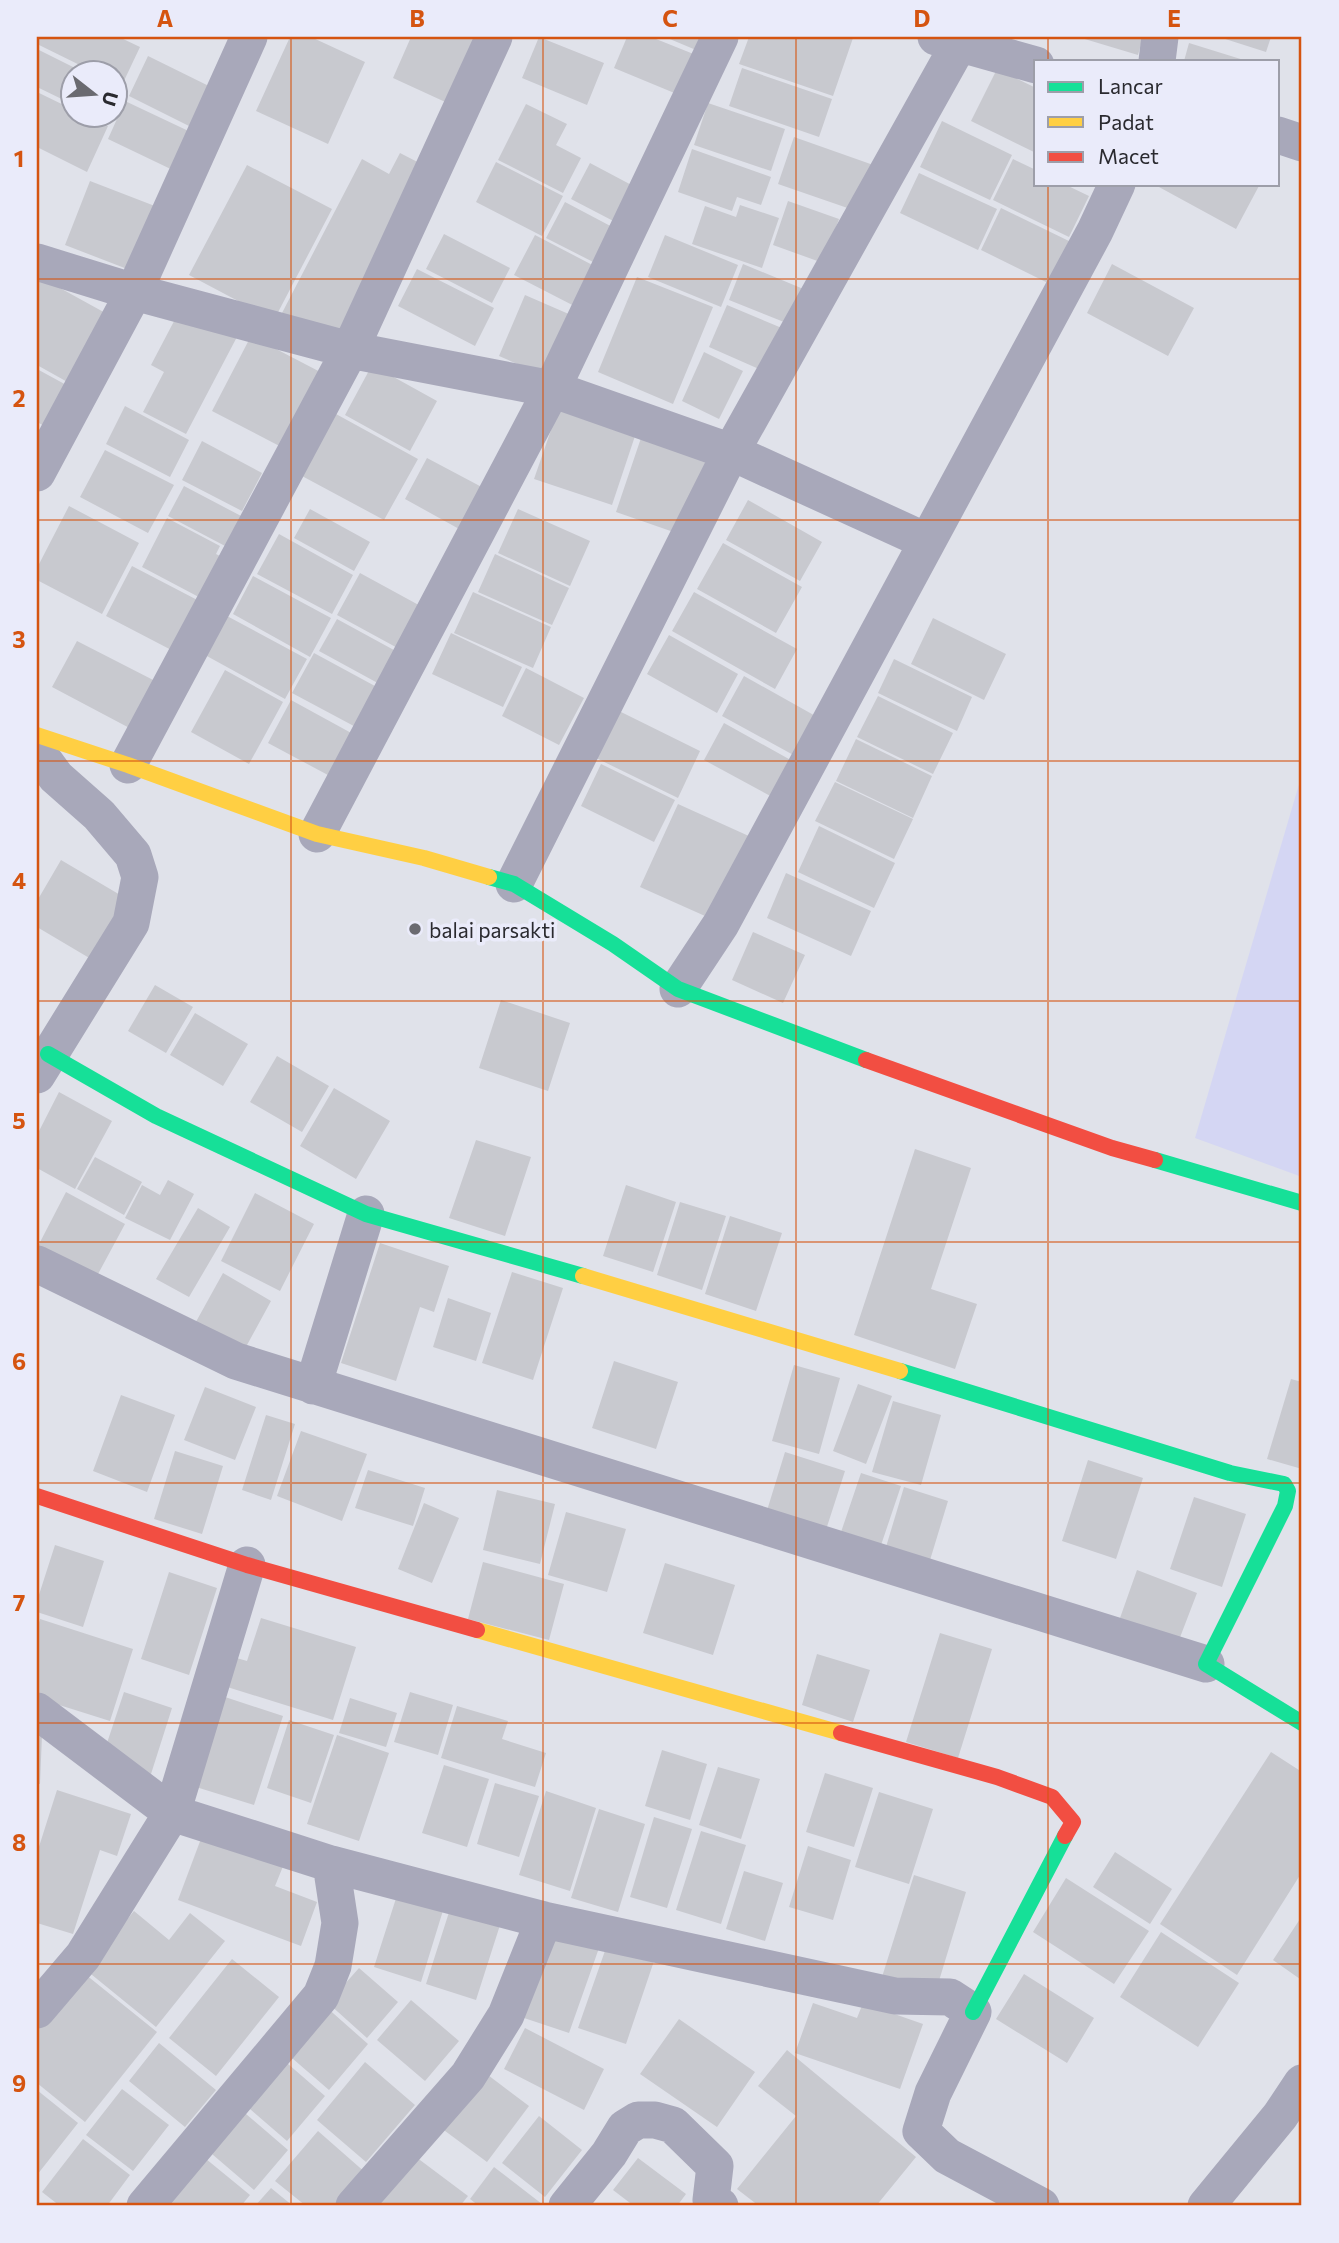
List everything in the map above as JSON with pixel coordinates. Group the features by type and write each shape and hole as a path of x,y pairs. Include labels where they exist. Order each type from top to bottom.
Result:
{"street":[{"path":"37,473 134,292 250,37"},
{"path":"128,765 350,350 494,37"},
{"path":"317,834 552,389 720,37"},
{"path":"1157,60 1160,37"},
{"path":"514,884 731,452 951,39 1034,64"},
{"path":"1280,136 1302,143"},
{"path":"678,989 721,924 1116,186"},
{"path":"37,262 134,292 350,350 552,389 731,452 926,541"},
{"path":"37,735 317,834 514,884 612,944 678,989 930,1084 1112,1148 1302,1203"},
{"path":"37,751 56,777 99,815 133,855 140,877 131,923 42,1065 366,1214 734,1320 1230,1473 1284,1484 1288,1491 1285,1506 1206,1664"},
{"path":"313,1386 366,1214"},
{"path":"37,1264 236,1361 1206,1664 1302,1723"},
{"path":"37,1496 247,1565 998,1777 1052,1797 1073,1822 933,2092 921,2131 947,2156 1018,2201"},
{"path":"37,2010 83,1956 172,1813 247,1565"},
{"path":"37,1711 172,1813 331,1864 544,1920 895,1996 950,1997 973,2012"},
{"path":"145,2206 321,1996 333,1966 340,1923 331,1864"},
{"path":"354,2206 468,2076 506,2015 544,1920"},
{"path":"1206,2206 1291,2124 1302,2083"},
{"path":"567,2206 609,2154 625,2129 638,2120 655,2120 673,2125 715,2166 711,2200 720,2206"}],"shaded area":[{"path":"1302,774 1302,1177 1195,1138"}],"building":[{"path":"37,37 119,37 140,47 130,68 130,60 70,60 37,44"},
{"path":"290,37 311,37 365,62 328,144 256,111"},
{"path":"411,37 484,37 454,106 393,78"},
{"path":"539,37 604,63 587,105 522,78"},
{"path":"627,37 651,37 701,57 684,97 614,68"},
{"path":"665,37 702,37 696,50"},
{"path":"749,37 853,38 833,96 739,64"},
{"path":"1078,37 1143,37 1138,55"},
{"path":"1219,37 1271,37 1266,52"},
{"path":"1189,43 1244,60 1184,60"},
{"path":"37,49 60,60 60,98 37,87"},
{"path":"148,56 217,90 197,130 130,96"},
{"path":"742,68 832,99 819,137 729,106"},
{"path":"997,69 1034,87 1034,152 971,121"},
{"path":"37,92 60,103 60,130 106,130 87,172 37,147"},
{"path":"130,103 197,135 179,173 108,139 112,130 130,130"},
{"path":"708,103 785,129 771,171 694,145"},
{"path":"526,104 567,124 556,145 581,158 563,193 498,160"},
{"path":"942,121 1012,155 990,200 920,167"},
{"path":"794,137 879,167 862,213 778,184"},
{"path":"692,149 771,177 761,205 737,197 732,211 678,192"},
{"path":"400,153 433,170 342,344 282,313 362,159 389,174"},
{"path":"1013,159 1034,169 1034,186 1068,186 1089,196 1069,237 993,200"},
{"path":"496,162 563,196 542,236 476,202"},
{"path":"590,163 639,189 621,225 571,199"},
{"path":"247,165 332,209 274,320 189,275"},
{"path":"919,173 997,209 978,250 900,213"},
{"path":"90,181 160,208 135,272 65,245"},
{"path":"1159,186 1259,186 1236,229"},
{"path":"788,201 839,219 823,263 773,245"},
{"path":"565,202 618,230 601,266 546,238"},
{"path":"740,205 779,218 762,268 692,244 705,206 736,217"},
{"path":"1001,208 1071,242 1050,284 981,250"},
{"path":"444,234 510,268 492,303 426,269"},
{"path":"535,235 602,270 582,310 514,275"},
{"path":"665,235 738,265 721,307 648,277"},
{"path":"743,264 813,293 799,328 729,300"},
{"path":"1112,264 1194,308 1168,356 1087,313"},
{"path":"417,269 494,308 475,346 398,306"},
{"path":"40,277 109,315 71,384 37,365 37,283"},
{"path":"637,277 713,307 673,404 598,372"},
{"path":"525,295 571,315 545,376 499,356"},
{"path":"727,305 789,331 770,374 709,347"},
{"path":"182,306 238,335 186,434 143,412 164,372 151,365"},
{"path":"251,336 328,376 289,451 212,411"},
{"path":"704,352 743,371 719,419 682,401"},
{"path":"372,365 437,401 410,451 345,415"},
{"path":"37,369 70,387 48,428 37,422"},
{"path":"125,406 189,440 170,477 106,444"},
{"path":"559,407 636,433 612,505 534,479"},
{"path":"336,414 418,459 384,520 302,476"},
{"path":"642,435 711,458 685,536 616,512"},
{"path":"202,441 262,473 242,511 182,480"},
{"path":"105,450 174,485 148,533 80,497"},
{"path":"427,458 493,493 470,535 405,499"},
{"path":"184,486 243,517 227,547 168,516"},
{"path":"748,500 822,542 800,581 726,540"},
{"path":"69,506 139,543 102,614 37,580 37,568"},
{"path":"310,509 370,542 354,571 294,538"},
{"path":"518,509 590,541 570,586 498,553"},
{"path":"167,518 220,546 216,554 234,563 212,604 142,567"},
{"path":"279,534 353,575 332,614 257,574"},
{"path":"723,543 802,587 776,633 697,589"},
{"path":"495,554 569,588 552,625 478,592"},
{"path":"132,566 205,604 179,654 106,616"},
{"path":"360,573 426,609 403,651 337,615"},
{"path":"253,576 331,618 310,657 233,614"},
{"path":"473,592 551,627 533,668 454,633"},
{"path":"694,592 797,649 775,689 672,631"},
{"path":"227,616 307,659 285,699 205,655"},
{"path":"933,618 1006,654 984,700 911,664"},
{"path":"337,619 403,655 385,687 319,651"},
{"path":"451,633 522,667 503,707 432,674"},
{"path":"669,635 738,674 717,713 647,674"},
{"path":"77,641 161,684 137,732 52,687"},
{"path":"314,653 386,692 365,732 292,693"},
{"path":"894,659 972,697 957,731 878,693"},
{"path":"526,668 584,698 559,745 502,716"},
{"path":"225,670 283,702 249,764 191,732"},
{"path":"744,676 819,718 797,757 722,716"},
{"path":"878,696 953,733 933,774 857,737"},
{"path":"291,700 364,740 341,782 268,743"},
{"path":"617,710 700,751 678,798 594,757"},
{"path":"724,723 796,763 776,799 704,760"},
{"path":"856,739 932,776 913,818 836,781"},
{"path":"601,764 675,800 654,842 581,806"},
{"path":"835,782 913,819 894,859 815,821"},
{"path":"678,804 751,837 714,920 640,887"},
{"path":"819,826 895,863 874,908 798,872"},
{"path":"61,860 127,899 91,959 37,927 37,901"},
{"path":"786,873 871,911 851,956 767,918"},
{"path":"753,932 805,955 783,1003 732,980"},
{"path":"155,985 193,1007 166,1053 128,1031"},
{"path":"501,1000 570,1023 548,1091 479,1068"},
{"path":"195,1013 248,1044 223,1086 170,1055"},
{"path":"277,1056 329,1086 302,1132 250,1102"},
{"path":"334,1088 390,1121 356,1179 300,1146"},
{"path":"59,1092 112,1121 75,1189 37,1168 37,1135"},
{"path":"476,1140 531,1157 505,1236 449,1218"},
{"path":"915,1149 971,1168 931,1289 977,1304 955,1369 854,1335"},
{"path":"95,1157 142,1182 124,1215 77,1189"},
{"path":"168,1180 194,1194 170,1240 125,1218 142,1185 160,1195"},
{"path":"626,1185 676,1202 653,1272 603,1256"},
{"path":"66,1192 125,1224 91,1287 37,1248"},
{"path":"255,1193 314,1224 280,1291 221,1261"},
{"path":"680,1202 726,1216 702,1290 657,1275"},
{"path":"198,1208 230,1227 189,1297 156,1279"},
{"path":"730,1216 782,1233 756,1311 705,1294"},
{"path":"380,1243 449,1266 434,1312 420,1307 396,1381 341,1363"},
{"path":"512,1272 563,1288 533,1380 482,1363"},
{"path":"223,1273 271,1301 241,1356 192,1329"},
{"path":"448,1298 491,1313 476,1361 433,1347"},
{"path":"614,1361 678,1382 656,1449 592,1428"},
{"path":"794,1365 840,1378 819,1454 772,1441"},
{"path":"1291,1379 1302,1382 1302,1469 1267,1459"},
{"path":"858,1384 892,1396 866,1464 833,1451"},
{"path":"205,1387 256,1407 235,1460 184,1440"},
{"path":"121,1395 175,1415 147,1492 93,1471"},
{"path":"893,1401 941,1415 921,1485 872,1472"},
{"path":"266,1415 295,1424 271,1500 242,1490"},
{"path":"301,1431 367,1454 342,1521 277,1496"},
{"path":"175,1451 223,1466 202,1534 154,1519"},
{"path":"785,1452 845,1471 824,1536 765,1517"},
{"path":"1088,1460 1143,1478 1116,1559 1062,1541"},
{"path":"368,1470 425,1488 413,1526 355,1508"},
{"path":"861,1473 901,1486 878,1554 838,1541"},
{"path":"904,1487 948,1501 927,1570 883,1557"},
{"path":"497,1490 555,1504 540,1564 483,1550"},
{"path":"1194,1497 1246,1514 1222,1587 1170,1569"},
{"path":"424,1503 459,1518 432,1583 398,1569"},
{"path":"566,1512 626,1529 607,1592 548,1575"},
{"path":"55,1545 104,1561 83,1627 37,1612 37,1601"},
{"path":"483,1562 564,1584 549,1640 468,1619"},
{"path":"665,1563 735,1585 713,1655 643,1633"},
{"path":"1137,1570 1197,1593 1179,1640 1120,1618"},
{"path":"169,1572 217,1588 189,1675 141,1659"},
{"path":"261,1618 356,1647 333,1720 224,1686 233,1657 247,1661"},
{"path":"40,1619 133,1649 110,1721 37,1698 37,1630"},
{"path":"940,1633 992,1649 958,1758 906,1742"},
{"path":"817,1654 870,1670 853,1722 802,1705"},
{"path":"124,1692 172,1708 151,1774 102,1758"},
{"path":"410,1692 453,1705 438,1755 394,1742"},
{"path":"225,1697 283,1716 254,1805 196,1787"},
{"path":"350,1698 397,1713 386,1747 339,1733"},
{"path":"457,1706 508,1721 502,1739 546,1753 535,1787 441,1758"},
{"path":"289,1720 334,1735 311,1803 267,1788"},
{"path":"37,1735 42,1735 40,1784 37,1784"},
{"path":"337,1735 389,1753 359,1841 307,1824"},
{"path":"662,1750 707,1764 690,1820 645,1806"},
{"path":"1271,1752 1302,1772 1302,1872 1237,1975 1160,1924"},
{"path":"444,1765 489,1779 467,1847 422,1833"},
{"path":"718,1767 760,1779 741,1839 699,1825"},
{"path":"825,1773 873,1788 854,1847 806,1832"},
{"path":"495,1783 539,1796 519,1857 477,1844"},
{"path":"57,1790 131,1814 117,1856 100,1850 73,1934 37,1923 37,1853"},
{"path":"546,1791 596,1808 570,1891 519,1875"},
{"path":"879,1792 933,1809 909,1884 855,1867"},
{"path":"599,1809 645,1824 618,1912 571,1898"},
{"path":"654,1817 692,1829 667,1908 630,1897"},
{"path":"205,1828 286,1859 275,1886 317,1902 301,1946 178,1900"},
{"path":"701,1831 746,1845 721,1924 676,1910"},
{"path":"808,1846 851,1860 833,1920 789,1907"},
{"path":"1115,1852 1172,1889 1150,1924 1093,1887"},
{"path":"744,1871 783,1883 765,1941 726,1929"},
{"path":"914,1875 966,1892 935,1994 882,1977"},
{"path":"1066,1878 1149,1931 1114,1984 1033,1932"},
{"path":"399,1889 445,1904 421,1982 374,1967"},
{"path":"451,1906 501,1922 476,2000 426,1984"},
{"path":"134,1911 169,1940 190,1913 225,1941 156,2027 86,1970"},
{"path":"1300,1919 1302,1976 1300,1979 1273,1960"},
{"path":"550,1931 599,1948 569,2033 521,2017"},
{"path":"1161,1932 1239,1983 1198,2047 1120,1997"},
{"path":"607,1945 654,1961 626,2044 578,2028"},
{"path":"232,1959 279,1997 216,2076 169,2038"},
{"path":"359,1968 398,2002 367,2038 328,2003"},
{"path":"80,1970 157,2032 85,2122 37,2083 37,2023"},
{"path":"1024,1974 1094,2018 1067,2063 996,2019"},
{"path":"411,2000 459,2041 425,2081 377,2040"},
{"path":"813,2003 857,2018 863,2003 923,2024 900,2089 795,2053"},
{"path":"325,2006 368,2044 329,2090 285,2052"},
{"path":"679,2019 755,2072 717,2127 640,2074"},
{"path":"525,2028 604,2069 584,2110 504,2069"},
{"path":"159,2043 216,2090 185,2127 129,2081"},
{"path":"787,2050 916,2157 876,2206 759,2206 737,2189 796,2116 758,2086"},
{"path":"280,2057 325,2096 287,2141 242,2102"},
{"path":"365,2062 415,2105 366,2162 317,2120"},
{"path":"480,2069 529,2106 487,2162 437,2125"},
{"path":"122,2089 169,2125 133,2171 86,2135"},
{"path":"37,2090 78,2123 37,2175"},
{"path":"239,2108 288,2150 254,2190 205,2148"},
{"path":"539,2116 582,2150 545,2197 502,2163"},
{"path":"318,2131 367,2174 339,2206 306,2206 275,2181"},
{"path":"83,2139 130,2175 107,2206 60,2206 42,2192"},
{"path":"408,2151 468,2196 460,2206 377,2206"},
{"path":"200,2154 250,2195 241,2206 173,2206 163,2198"},
{"path":"638,2158 686,2194 677,2206 634,2206 613,2190"},
{"path":"494,2167 542,2204 479,2206 470,2199"},
{"path":"271,2188 293,2206 255,2206"}],"traffic: fast":[{"path":"489,877 514,884 613,944 678,989 866,1060"},
{"path":"48,1054 156,1116 366,1214 583,1276"},
{"path":"1155,1160 1302,1203"},
{"path":"900,1371 1230,1473 1284,1484 1288,1491 1285,1506 1206,1664 1302,1723"},
{"path":"973,2012 1065,1836"}],"traffic: slow":[{"path":"37,735 317,834 424,858 489,877"},
{"path":"583,1276 900,1371"},
{"path":"477,1630 841,1733"}],"traffic: jam":[{"path":"866,1060 1112,1148 1155,1160"},
{"path":"37,1496 247,1565 477,1630"},
{"path":"841,1733 997,1777 1052,1797 1073,1822 1065,1836"}],"place":[{"name":"balai parsakti","path":"415,929"}]}
